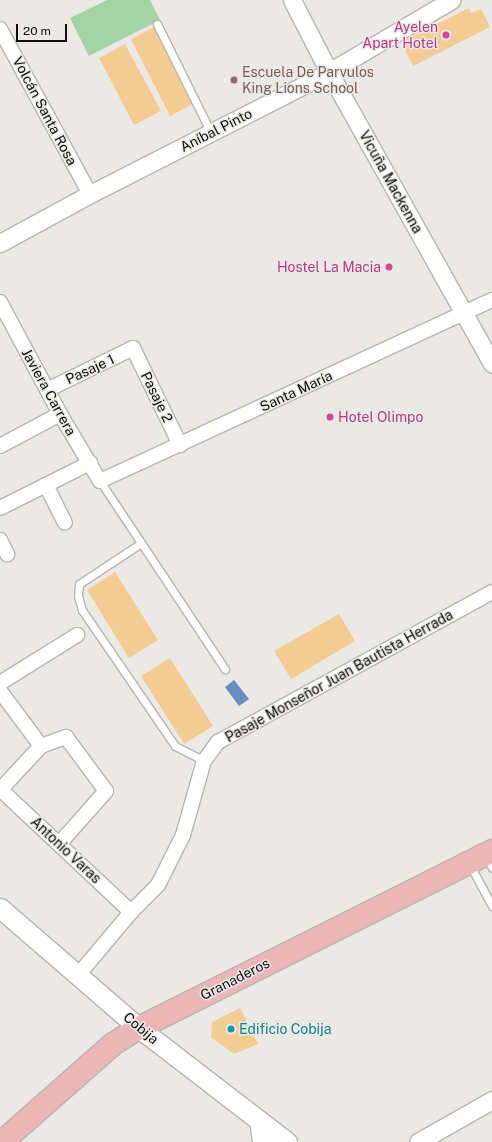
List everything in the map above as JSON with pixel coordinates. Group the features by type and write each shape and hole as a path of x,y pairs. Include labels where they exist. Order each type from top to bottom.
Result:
{"main road":[{"name":"Granaderos","path":"2,1142 114,1044 139,1028 484,859"},
{"name":"Cobija","path":"0,908 139,1028 287,1142"},
{"path":"259,1120 262,1142"}],"street":[{"name":"Vicuña Mackenna","path":"292,0 329,72 492,364"},
{"name":"Aníbal Pinto","path":"0,243 90,194 329,72 451,0"},
{"name":"Volcán Santa Rosa","path":"0,29 90,194"},
{"name":"Santa María","path":"100,482 492,300"},
{"name":"Javiera Carrera","path":"0,302 60,414 100,482"},
{"name":"Pasaje 1","path":"47,390 133,348"},
{"name":"Pasaje 2","path":"133,348 180,445"},
{"path":"0,446 60,414"},
{"path":"0,508 90,463"},
{"path":"46,485 65,523"},
{"path":"0,540 7,554"},
{"name":"Pasaje Monseñor Juan Bautista Herrada","path":"78,974 131,912 158,884 183,835 204,762 218,742 492,592"},
{"path":"0,683 77,635"},
{"path":"0,691 42,746"},
{"path":"0,789 42,746 66,736 106,791 60,844"},
{"name":"Antonio Varas","path":"0,789 131,912"},
{"path":"418,1142 492,1100"}],"lane":[{"path":"157,24 211,132"},
{"path":"100,482 225,669"},
{"path":"141,544 79,584 78,596 82,610 175,746 204,762"},
{"path":"484,859 492,906"}],"green space":[{"path":"107,0 150,0 160,20 89,56 70,18"}],"water":[{"path":"234,680 249,699 239,706 225,687"}],"building":[{"name":"Ayelen Apart Hotel","path":"469,8 471,13 481,9 490,27 413,66 401,42"},
{"path":"154,27 193,104 170,116 131,39"},
{"path":"125,44 161,111 134,125 99,58"},
{"path":"115,572 158,640 129,658 87,590"},
{"path":"339,614 355,641 291,679 274,651"},
{"path":"170,658 213,726 184,744 141,676"},
{"name":"Edificio Cobija","path":"240,1008 258,1044 234,1054 211,1037 212,1022"}],"place":[{"name":"Ayelen Apart Hotel","path":"446,35"},
{"name":"Escuela De Parvulos King Lions School","path":"234,80"},
{"name":"Hostel La Macia","path":"389,267"},
{"name":"Hotel Olimpo","path":"330,417"},
{"name":"Edificio Cobija","path":"231,1029"}]}
